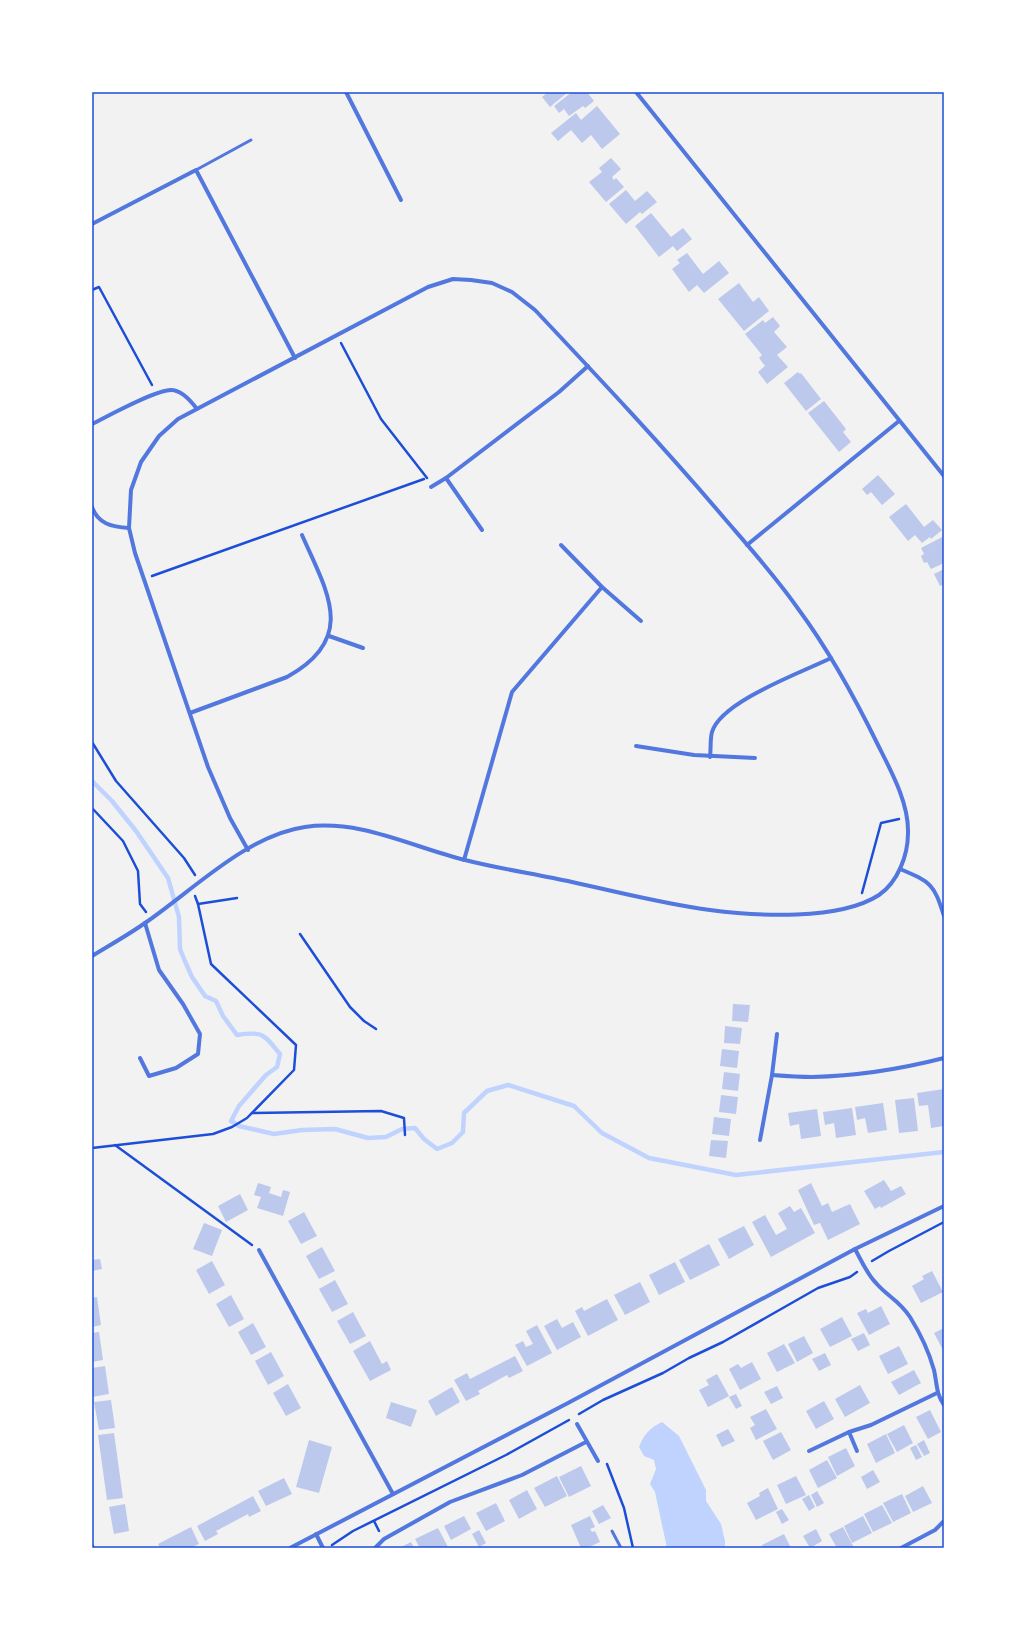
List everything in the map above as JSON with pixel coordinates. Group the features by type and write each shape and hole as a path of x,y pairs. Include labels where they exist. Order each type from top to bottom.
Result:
{"street":[{"path":"346,92 401,200"},
{"path":"636,92 944,476"},
{"path":"92,224 196,170 295,358"},
{"path":"92,956 145,923 217,869 273,836 299,828 341,825 366,830 464,860 662,902 712,910 754,914 825,912 844,909 881,894 891,884 900,869 906,853 909,834 907,818 902,800 889,768 856,701 831,658 798,608 747,545 669,453 535,310 512,292 492,283 453,279 428,287 178,419 159,436 141,462 131,490 129,528 135,553 208,767 230,818 248,850"},
{"path":"431,487 446,478 559,392 588,366"},
{"path":"92,424 156,393 171,390 180,392 189,399 197,409"},
{"path":"747,545 899,421"},
{"path":"446,478 482,530"},
{"path":"92,507 94,514 102,523 114,528 129,528"},
{"path":"190,713 287,677 301,669 319,652 329,636 330,608 327,593 302,535"},
{"path":"561,545 602,587 641,621"},
{"path":"464,860 512,692 602,587"},
{"path":"329,636 363,648"},
{"path":"710,757 712,731 719,720 731,708 749,696 831,658"},
{"path":"636,746 710,757 755,758"},
{"path":"900,869 922,878 930,884 936,891 944,916"},
{"path":"140,1058 149,1076 176,1068 198,1054 200,1034 183,1004 159,970 145,923"},
{"path":"760,1140 772,1075 777,1034"},
{"path":"772,1075 812,1077 870,1073 908,1067 944,1058"},
{"path":"290,1548 568,1403 855,1249 944,1206"},
{"path":"855,1249 875,1283 901,1304 910,1318 931,1362 937,1393 944,1405"},
{"path":"259,1250 394,1494"},
{"path":"809,1451 850,1432 871,1425 937,1393"},
{"path":"577,1424 586,1442 598,1460"},
{"path":"850,1432 857,1451"},
{"path":"375,1548 384,1539 450,1502 522,1476 586,1442"},
{"path":"902,1548 935,1530 944,1521"},
{"path":"316,1534 323,1548"}],"lane":[{"path":"196,170 251,140"},
{"path":"612,1531 621,1548"}],"path":[{"path":"92,290 99,287 156,393"},
{"path":"337,335 381,419 427,478 431,487"},
{"path":"144,579 427,478"},
{"path":"92,742 116,781 184,858 199,882"},
{"path":"93,810 123,841 138,871 140,904 152,918"},
{"path":"859,904 881,823 907,818"},
{"path":"92,1148 213,1134 232,1128 247,1118 294,1070 296,1045 211,964 198,904 192,888"},
{"path":"198,904 237,898"},
{"path":"300,934 350,1007 364,1021 376,1029"},
{"path":"252,1112 381,1111 404,1118 405,1135"},
{"path":"115,1145 259,1250"},
{"path":"327,1548 374,1521 506,1455 604,1400 663,1373 689,1358 723,1342 818,1288 850,1277 889,1251 944,1222"},
{"path":"598,1460 605,1460 617,1489 633,1548"}],"water":[{"path":"662,1422 679,1436 706,1490 706,1501 721,1524 725,1548 667,1548 655,1492 650,1484 656,1469 654,1460 644,1456 639,1447 643,1438 648,1432"}],"building":[{"path":"548,92 568,92 550,107 542,97"},
{"path":"572,92 587,92 594,101 585,108 583,106 569,116 564,109 559,113 554,106"},
{"path":"597,106 620,134 602,149 591,135 582,143 571,130 558,141 551,133 576,113 581,120"},
{"path":"611,158 621,169 612,177 614,180 616,178 624,187 606,202 589,182 602,172 599,168"},
{"path":"626,190 635,201 647,191 657,202 642,214 640,212 626,224 609,204"},
{"path":"651,213 671,237 683,228 692,239 677,251 673,246 659,257 635,226"},
{"path":"687,253 703,274 719,261 729,273 704,293 697,285 689,292 672,269 680,263 677,260"},
{"path":"739,283 753,302 759,297 769,311 744,331 718,299"},
{"path":"773,317 780,326 774,332 787,347 777,355 788,367 767,384 758,372 765,366 759,358 762,355 745,334 763,320 765,323"},
{"path":"798,372 800,374 801,373 821,399 806,411 784,383"},
{"path":"824,401 846,429 843,432 851,442 839,452 808,413"},
{"path":"878,475 895,494 882,505 871,492 867,495 862,489"},
{"path":"906,504 924,527 933,520 942,530 931,539 930,537 922,543 915,535 908,541 889,517"},
{"path":"944,536 944,563 931,569 927,562 924,563 921,556 924,554 921,548"},
{"path":"944,569 944,584 940,586 934,574"},
{"path":"733,1004 750,1005 748,1022 732,1021"},
{"path":"725,1026 742,1028 740,1044 724,1043"},
{"path":"722,1049 739,1051 737,1068 720,1066"},
{"path":"724,1072 740,1074 738,1091 722,1089"},
{"path":"944,1089 944,1126 931,1128 928,1105 919,1106 917,1093"},
{"path":"721,1095 738,1097 736,1114 719,1112"},
{"path":"914,1098 918,1131 899,1133 895,1100"},
{"path":"883,1103 887,1130 868,1133 865,1118 857,1120 855,1107"},
{"path":"852,1108 856,1135 836,1138 834,1123 825,1125 823,1112"},
{"path":"817,1109 821,1136 801,1139 799,1124 790,1126 788,1113"},
{"path":"714,1117 731,1119 729,1136 712,1134"},
{"path":"711,1140 728,1141 726,1158 709,1156"},
{"path":"884,1180 891,1191 901,1186 906,1194 881,1208 880,1206 875,1209 864,1191"},
{"path":"258,1183 271,1187 269,1193 281,1197 283,1190 290,1192 283,1216 257,1208 261,1197 254,1195"},
{"path":"811,1183 822,1206 828,1203 832,1212 850,1204 860,1224 828,1240 820,1223 814,1225 798,1190"},
{"path":"240,1194 248,1210 226,1222 218,1206"},
{"path":"790,1206 794,1212 801,1208 815,1233 771,1257 752,1222 765,1215 776,1235 787,1229 778,1213"},
{"path":"304,1212 317,1236 301,1244 288,1221"},
{"path":"204,1223 222,1230 212,1256 193,1249"},
{"path":"744,1226 754,1245 729,1259 718,1239"},
{"path":"709,1244 720,1265 690,1280 679,1260"},
{"path":"322,1247 335,1271 319,1279 306,1256"},
{"path":"100,1259 102,1269 92,1271 92,1260"},
{"path":"212,1261 225,1285 209,1294 196,1270"},
{"path":"675,1262 685,1282 659,1295 649,1275"},
{"path":"932,1271 943,1292 921,1303 912,1286 924,1279 922,1276"},
{"path":"335,1280 348,1304 332,1312 319,1289"},
{"path":"640,1282 650,1302 625,1315 614,1295"},
{"path":"231,1295 244,1319 229,1327 216,1304"},
{"path":"97,1297 101,1325 92,1327 92,1298"},
{"path":"607,1299 618,1320 588,1336 575,1311 582,1307 584,1311"},
{"path":"881,1306 890,1324 869,1335 857,1313 866,1309 868,1313"},
{"path":"353,1312 366,1336 350,1344 337,1321"},
{"path":"842,1317 852,1336 830,1347 820,1329"},
{"path":"557,1319 562,1328 573,1322 581,1337 557,1350 544,1326"},
{"path":"253,1323 266,1347 251,1355 238,1332"},
{"path":"537,1325 552,1353 527,1366 515,1345 523,1341 526,1347 533,1344 526,1331"},
{"path":"944,1328 944,1352 934,1333"},
{"path":"99,1332 103,1360 92,1362 92,1333"},
{"path":"864,1333 870,1345 858,1351 851,1339"},
{"path":"804,1336 813,1353 797,1362 788,1344"},
{"path":"370,1341 382,1364 387,1361 391,1370 370,1381 353,1351"},
{"path":"784,1344 795,1363 777,1372 767,1353"},
{"path":"899,1346 908,1364 888,1374 879,1356"},
{"path":"271,1352 284,1376 268,1385 255,1361"},
{"path":"825,1353 831,1365 819,1371 812,1359"},
{"path":"515,1356 523,1371 509,1378 507,1375 478,1391 480,1394 466,1401 454,1380 467,1373 470,1379"},
{"path":"752,1362 761,1379 740,1390 729,1369 738,1364 741,1368"},
{"path":"105,1366 109,1394 92,1397 92,1368"},
{"path":"914,1370 921,1383 899,1395 891,1382"},
{"path":"717,1374 729,1396 708,1407 699,1390 709,1385 706,1380"},
{"path":"288,1384 301,1408 286,1416 273,1393"},
{"path":"860,1385 870,1403 845,1417 835,1399"},
{"path":"777,1386 783,1398 771,1404 764,1392"},
{"path":"452,1387 460,1402 436,1416 428,1401"},
{"path":"736,1394 742,1406 736,1409 729,1397"},
{"path":"111,1400 115,1428 99,1430 94,1402"},
{"path":"824,1401 834,1419 816,1429 806,1411"},
{"path":"391,1402 417,1410 411,1427 386,1418"},
{"path":"766,1409 777,1429 756,1440 750,1428 755,1425 750,1417"},
{"path":"930,1410 941,1432 928,1439 916,1417"},
{"path":"904,1425 913,1443 897,1452 887,1434"},
{"path":"728,1429 735,1441 722,1447 716,1435"},
{"path":"781,1432 791,1450 773,1460 763,1441"},
{"path":"114,1433 123,1498 107,1500 98,1435"},
{"path":"886,1434 895,1453 876,1463 867,1444"},
{"path":"309,1440 332,1447 319,1493 296,1487"},
{"path":"924,1440 930,1453 924,1456 917,1444"},
{"path":"916,1445 922,1457 916,1460 910,1448"},
{"path":"846,1448 855,1466 837,1476 828,1457"},
{"path":"827,1460 837,1478 818,1488 809,1470"},
{"path":"581,1466 591,1486 569,1497 559,1477"},
{"path":"873,1470 880,1482 867,1489 861,1477"},
{"path":"557,1476 567,1496 545,1507 534,1488"},
{"path":"796,1476 806,1495 786,1504 777,1485"},
{"path":"284,1478 292,1494 266,1506 258,1491"},
{"path":"923,1486 932,1503 913,1512 905,1496"},
{"path":"768,1488 778,1509 756,1520 747,1503 760,1496 759,1493"},
{"path":"527,1490 537,1509 519,1519 509,1500"},
{"path":"817,1491 824,1503 817,1507 811,1495"},
{"path":"902,1494 911,1513 893,1522 883,1503"},
{"path":"809,1495 815,1507 809,1511 802,1499"},
{"path":"253,1496 261,1511 249,1517 248,1514 216,1531 218,1534 205,1541 197,1526"},
{"path":"496,1503 505,1521 486,1531 476,1513"},
{"path":"125,1504 129,1531 114,1534 109,1507"},
{"path":"603,1505 611,1518 599,1524 592,1511"},
{"path":"882,1505 892,1523 873,1532 864,1514"},
{"path":"782,1509 789,1520 782,1524 776,1512"},
{"path":"464,1516 471,1529 451,1540 444,1526"},
{"path":"590,1516 595,1527 590,1529 592,1532 595,1531 600,1542 587,1548 581,1548 571,1525"},
{"path":"863,1516 872,1533 852,1543 844,1526"},
{"path":"191,1527 199,1544 190,1548 160,1548 158,1544"},
{"path":"843,1527 854,1548 837,1548 829,1534"},
{"path":"438,1528 448,1547 420,1548 415,1539"},
{"path":"816,1529 822,1541 810,1548 803,1536"},
{"path":"479,1530 486,1543 479,1547 472,1534"},
{"path":"784,1534 791,1548 763,1548 762,1545"},
{"path":"411,1542 414,1548 399,1548"}],"waterway":[{"path":"92,781 112,801 136,831 168,878 179,917 180,949 192,977 205,996 216,1001 223,1016 237,1035 253,1033 258,1034 266,1038 280,1054 277,1067 266,1075 239,1106 231,1121 239,1126 274,1134 302,1130 335,1129 368,1138 386,1137 402,1129 415,1128 424,1139 437,1149 452,1143 463,1132 464,1113 487,1091 508,1085 574,1106 602,1133 649,1158 736,1175 944,1152"}]}
